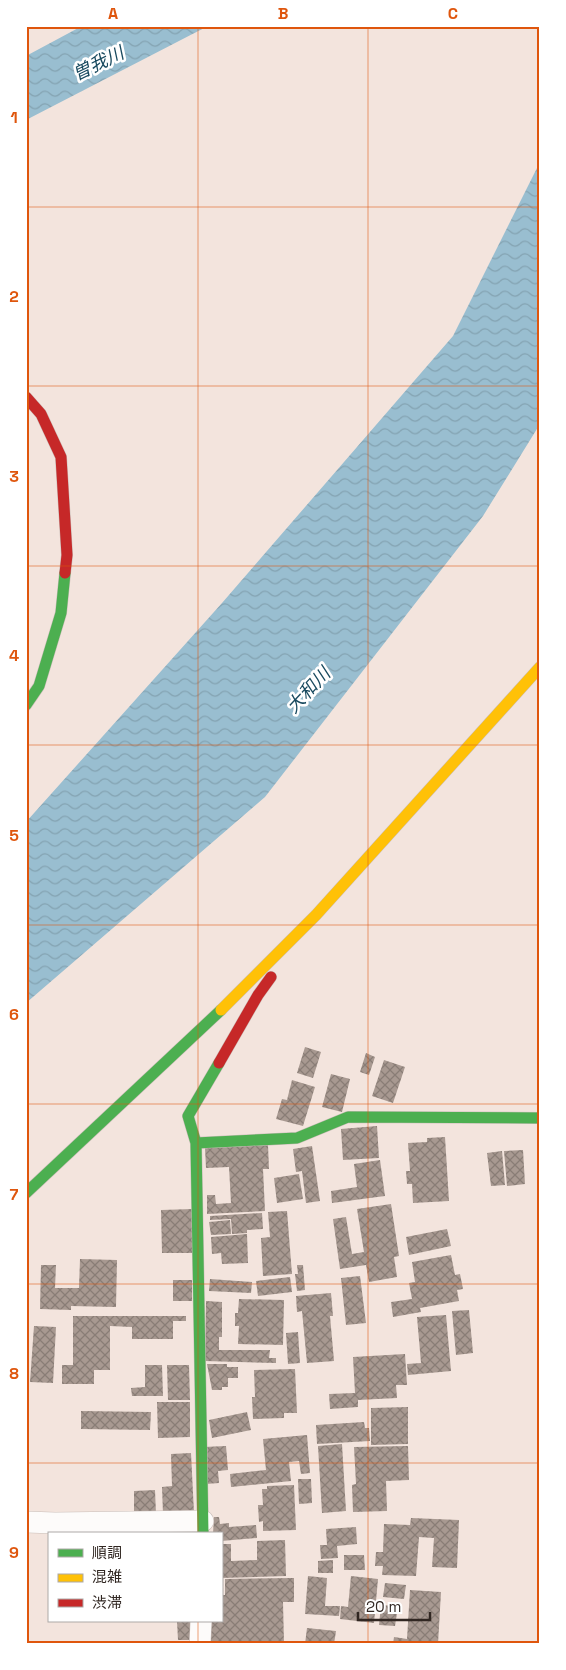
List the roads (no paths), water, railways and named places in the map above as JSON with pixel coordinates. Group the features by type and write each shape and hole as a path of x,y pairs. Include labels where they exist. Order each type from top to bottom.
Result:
{"street":[{"path":"26,397 41,414 61,457 67,555 61,613 39,686 26,705"},
{"path":"26,1193 209,1021 316,915 540,667"},
{"path":"26,1522 203,1527 196,1143 188,1116 258,995 316,915"},
{"path":"196,1143 298,1138 348,1117 540,1118"},
{"path":"200,1644 201,1622"}],"water":[{"name":"曽我川","path":"82,26 208,26 26,120 26,56"},
{"name":"大和川","path":"540,162 540,424 483,516 265,797 26,1003 26,822 222,603 453,336"}]}
